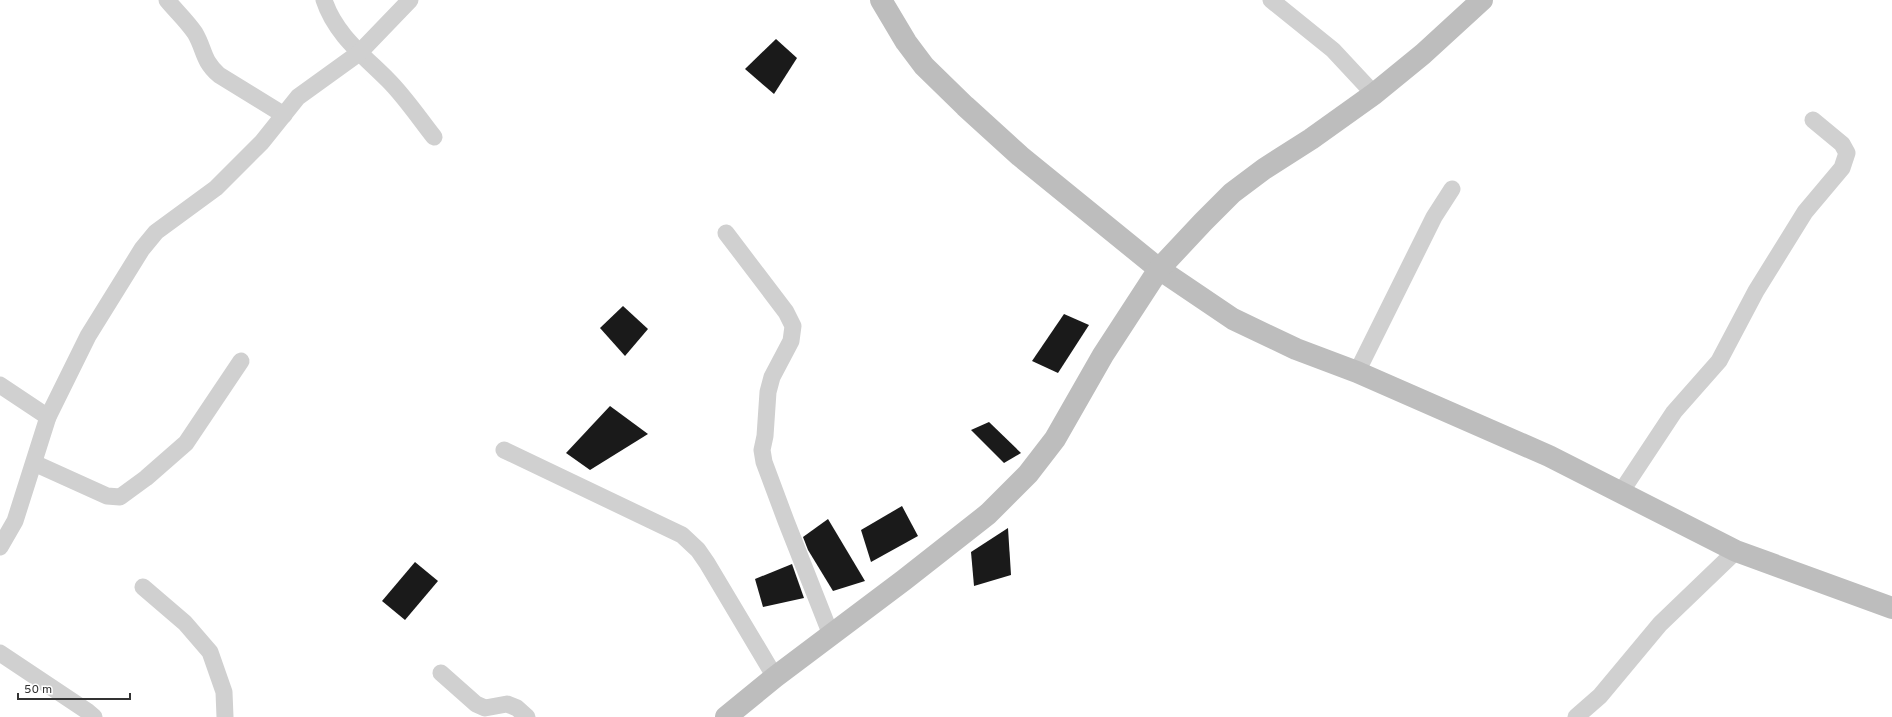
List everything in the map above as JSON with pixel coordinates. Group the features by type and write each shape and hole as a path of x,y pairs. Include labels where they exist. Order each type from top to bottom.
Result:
{"street":[{"path":"167,0 186,20 196,34 204,56 210,67 219,75 284,115"},
{"path":"324,0 328,13 338,30 359,53 389,81 434,137"},
{"path":"0,547 15,522 48,417 88,336 142,249 156,232 216,188 262,142 298,97 359,53 410,0"},
{"path":"881,0 906,42 924,66 1020,156 1159,269 1233,318 1296,349 1357,372 1476,422 1549,456 1736,551 1892,608"},
{"path":"1271,0 1333,50 1374,94"},
{"path":"726,717 775,676 831,635 988,514 1028,474 1055,439 1102,355 1159,269 1232,193 1264,169 1311,139 1374,94 1423,54 1482,0"},
{"path":"1621,492 1674,412 1719,361 1756,291 1787,240 1805,212 1842,168 1847,153 1842,144 1813,120"},
{"path":"1357,372 1434,217 1452,189"},
{"path":"726,233 786,312 793,326 791,341 772,377 768,392 765,436 762,450 764,462 783,514 831,635"},
{"path":"34,462 107,496 120,497 146,478 186,443 241,361"},
{"path":"0,385 48,417"},
{"path":"504,450 682,536 698,550 707,563 775,676"},
{"path":"1576,717 1600,696 1660,624 1736,551"},
{"path":"143,588 185,623 210,652 224,692 225,717"},
{"path":"0,652 81,706 94,717"},
{"path":"441,673 476,704 484,708 507,704 517,708 527,717"}],"building":[{"path":"776,39 797,58 774,94 745,69"},
{"path":"623,306 648,329 625,356 600,328"},
{"path":"1064,314 1089,325 1058,373 1032,361"},
{"path":"610,406 648,434 590,470 566,453"},
{"path":"989,422 1021,453 1004,463 971,430"},
{"path":"902,506 918,536 871,562 861,530"},
{"path":"828,519 865,581 833,591 808,550 803,537"},
{"path":"1008,528 1011,575 974,586 971,552"},
{"path":"415,562 438,581 405,620 382,601"},
{"path":"792,564 804,598 763,607 755,579"}]}
